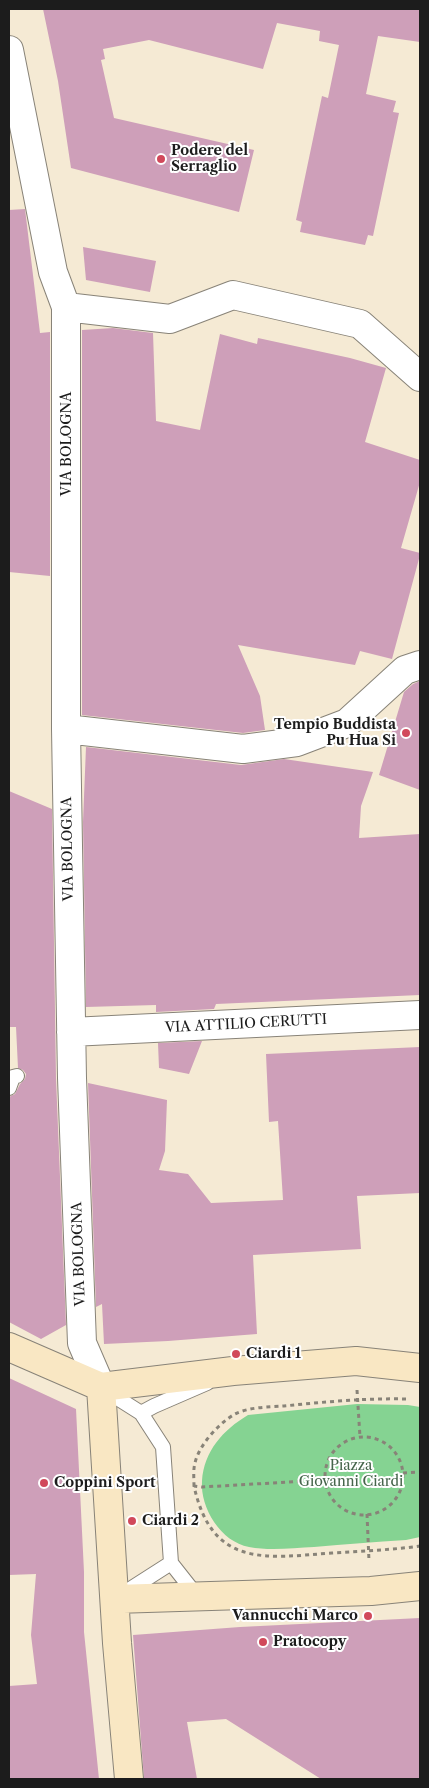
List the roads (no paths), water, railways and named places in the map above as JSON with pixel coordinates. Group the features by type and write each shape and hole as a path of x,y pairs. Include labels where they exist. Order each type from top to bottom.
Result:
{"street":[{"name":"VIA BOLOGNA","path":"9,50 53,272 66,307 66,729 71,1032 67,1078 82,1343 101,1387"},
{"path":"66,307 170,319 233,295 360,324 420,377"},
{"path":"66,729 243,749 297,742 347,723 405,670 420,665"},
{"name":"VIA ATTILIO CERUTTI","path":"71,1032 420,1015"},
{"path":"9,1347 101,1387 233,1371 356,1361 420,1368"},
{"path":"101,1387 117,1643 129,1779"},
{"path":"114,1599 371,1591 420,1586"}],"lane":[{"path":"9,1088 14,1077 17,1076"},
{"path":"142,1413 233,1371"},
{"path":"101,1387 142,1413 163,1447 171,1563 197,1596"},
{"path":"114,1599 171,1563"}],"place":[{"name":"Podere del Serraglio","path":"161,159"},
{"name":"Tempio Buddista Pu Hua Si","path":"406,733"},
{"name":"Ciardi 1","path":"236,1354"},
{"name":"Coppini Sport","path":"44,1483"},
{"name":"Ciardi 2","path":"132,1521"},
{"name":"Vannucchi Marco","path":"368,1616"},
{"name":"Pratocopy","path":"263,1642"}],"park label":[{"name":"Piazza Giovanni Ciardi","path":"351,1474"}]}
